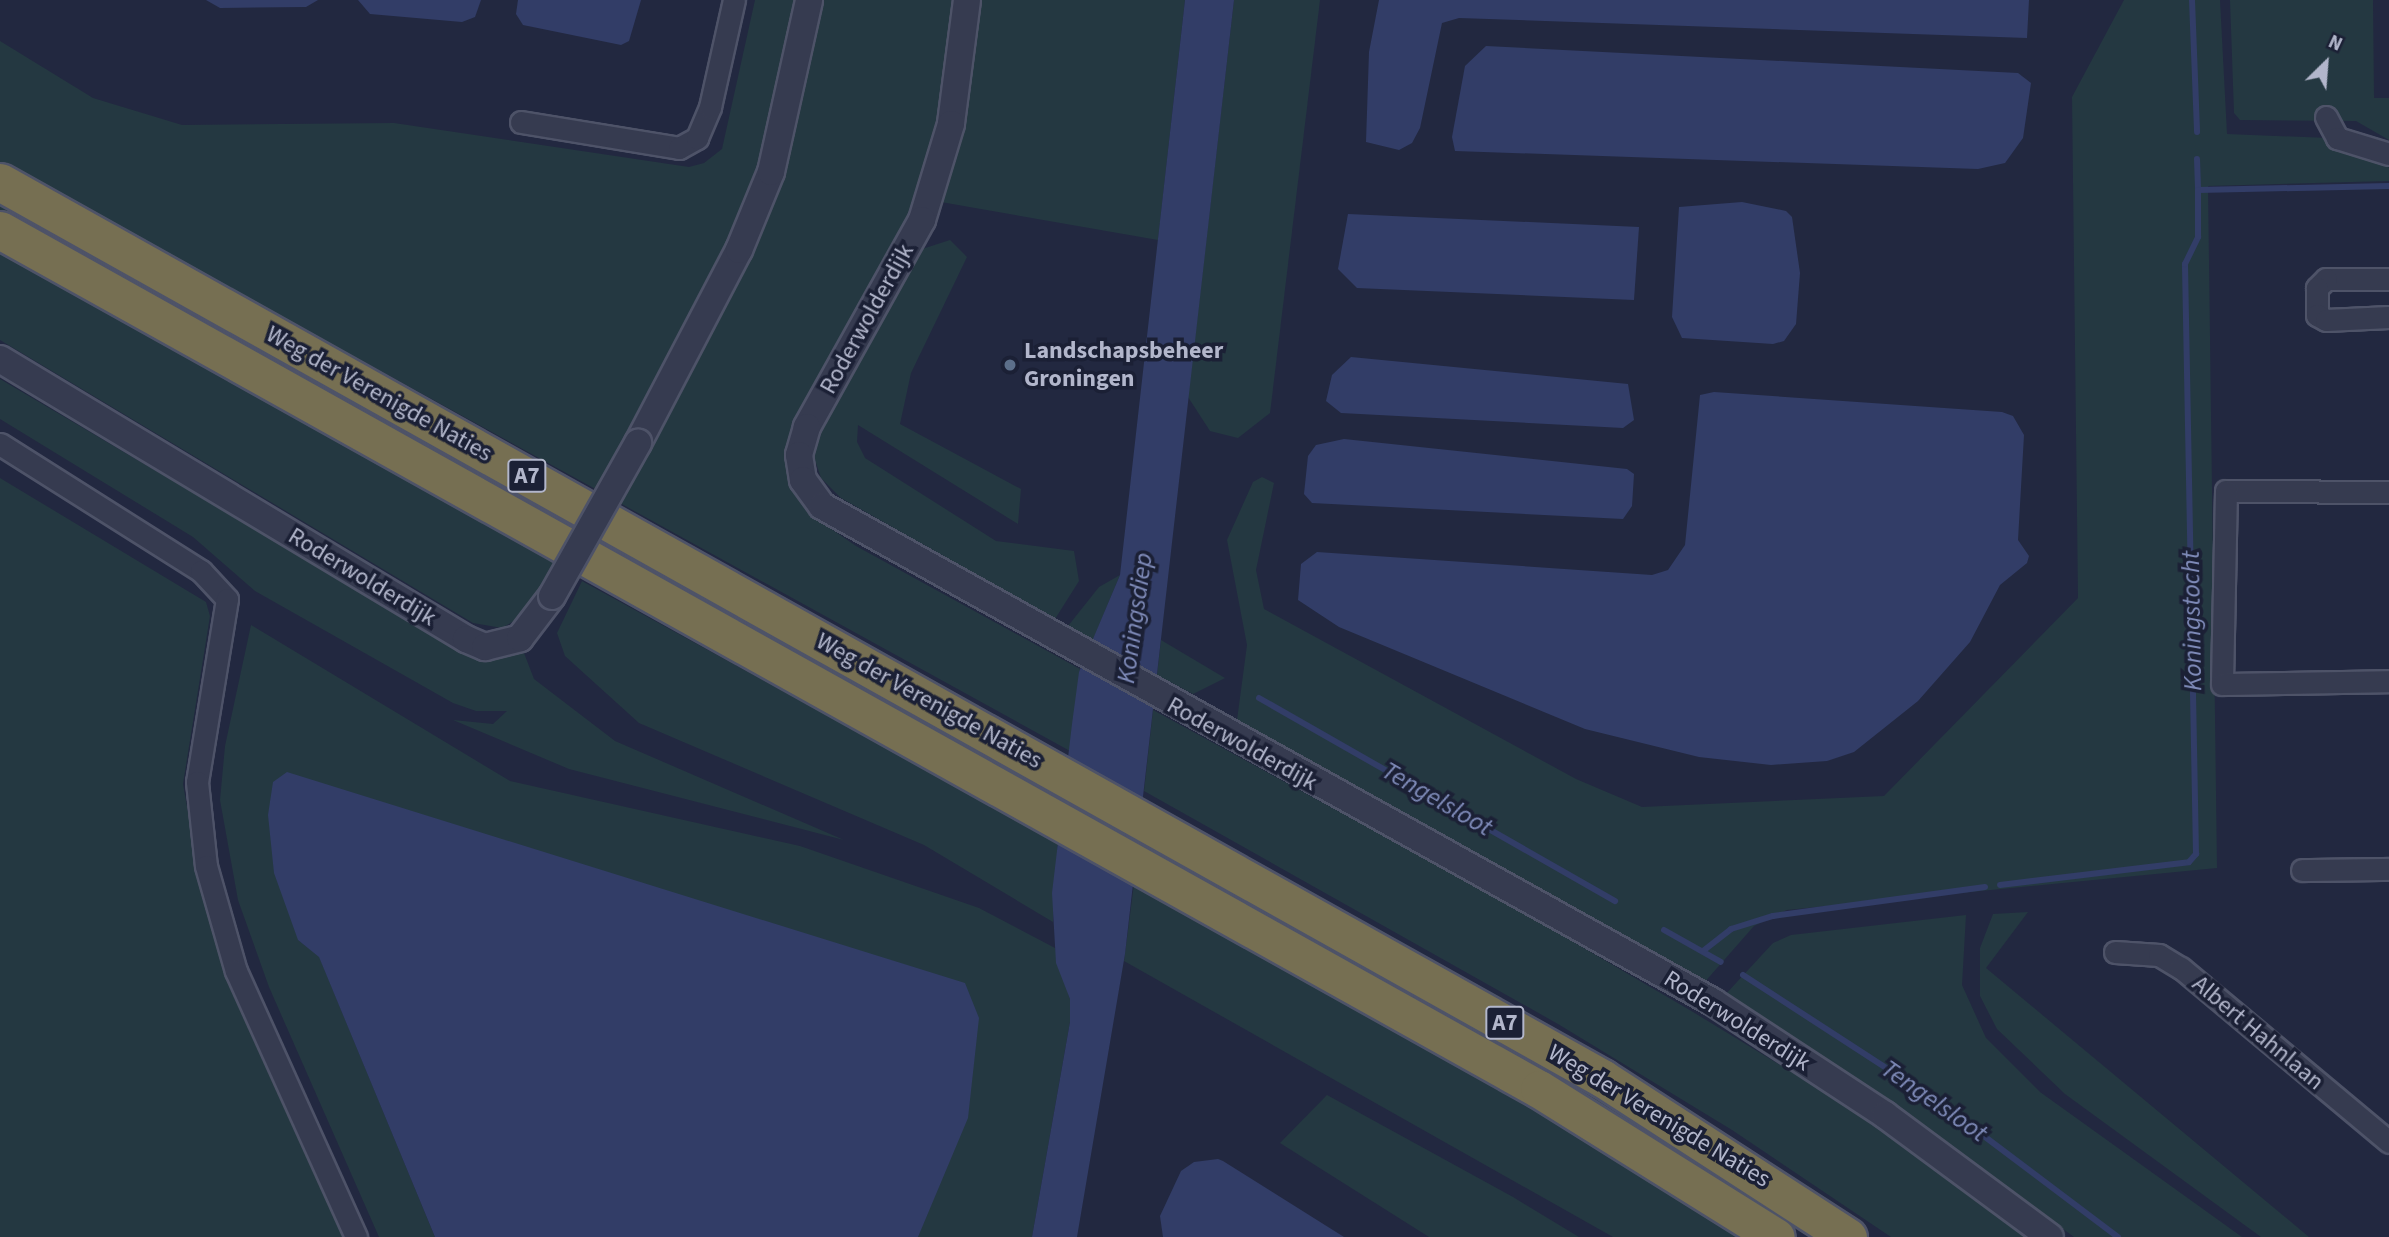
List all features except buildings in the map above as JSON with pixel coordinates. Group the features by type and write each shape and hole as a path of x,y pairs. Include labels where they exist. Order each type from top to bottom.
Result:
{"highway":[{"name":"Weg der Verenigde Naties","path":"0,182 1625,1092 1848,1237"},
{"name":"Weg der Verenigde Naties","path":"0,230 1149,869 1629,1141 1776,1237"}],"street":[{"path":"521,122 679,148 697,138 710,107 734,0"},
{"name":"Roderwolderdijk","path":"0,359 466,639 485,646 520,638 552,596 638,443 739,250 771,172 809,0"},
{"name":"Roderwolderdijk","path":"967,0 951,124 939,173 884,296 807,427 799,455 803,480 822,506 1162,700 1713,1002 1885,1115 2050,1237"},
{"path":"2326,117 2337,138 2389,154"},
{"path":"2389,279 2326,279 2317,288 2317,315 2326,320 2389,317"},
{"path":"0,444 201,571 227,598 197,782 206,866 236,971 356,1237"},
{"path":"2389,492 2226,491 2222,684 2389,681"},
{"path":"2302,870 2389,869"},
{"name":"Albert Hahnlaan","path":"2115,952 2159,956 2180,968 2389,1142"}],"shaded area":[{"path":"755,0 801,0 744,219 599,491 0,162 0,41 93,98 182,125 394,123 689,167 704,163 722,149"},
{"path":"823,0 957,0 941,122 906,226 789,451 790,484 811,515 856,546 1080,669 1070,751 618,502 764,227 779,189"},
{"path":"981,0 1185,0 1158,240 941,202 963,129"},
{"path":"1234,0 1320,0 1270,413 1238,438 1210,431 1188,397"},
{"path":"2124,0 2220,0 2227,134 2353,139 2389,168 2389,181 2208,186 2217,868 1787,910 1754,926 1703,984 1237,720 1247,645 1227,540 1253,482 1262,477 1274,483 1256,570 1264,609 1576,779 1642,807 1884,796 2078,598 2072,97"},
{"path":"2230,0 2373,0 2374,98 2389,98 2389,140 2356,121 2240,120 2234,113"},
{"path":"0,195 582,520 575,534 0,213"},
{"path":"950,240 967,257 911,373 900,424 1021,489 1018,524 858,425 857,442 865,458 996,541 1074,551 1079,581 1055,619 841,498 821,478 815,460 814,446 830,409 919,250"},
{"path":"0,250 558,564 529,612 502,628 473,623 0,340"},
{"path":"0,379 460,650 482,660 524,653 534,679 615,741 844,840 569,769 453,720 493,724 507,711 476,711 453,703 255,591 193,537 0,419"},
{"path":"0,478 206,602 210,616 183,784 204,903 228,972 347,1237 0,1237"},
{"path":"602,531 1065,789 1063,807 594,545"},
{"path":"1120,575 1093,640 1068,626 1099,587"},
{"path":"582,581 1058,842 1053,922 924,845 639,723 565,656 557,633"},
{"path":"251,625 510,781 800,846 979,908 1055,948 1070,999 1070,1022 1032,1237 918,1237 931,1195 298,940 319,956 435,1237 379,1237 269,987 238,900 220,800 225,746"},
{"path":"1161,640 1225,678 1193,694 1157,675"},
{"path":"1153,710 1512,906 1693,1012 1872,1121 2032,1237 1891,1237 1732,1130 1558,1024 1144,791"},
{"path":"1140,831 1374,962 1710,1164 1138,849"},
{"path":"1134,884 1641,1171 1740,1237 1613,1237 1124,961"},
{"path":"2028,912 1986,968 2309,1237 2261,1237 2065,1094 1997,1029 1980,996 1980,948 1993,914"},
{"path":"1966,915 1962,985 1986,1038 2040,1092 2242,1237 2074,1237 1889,1102 1724,996 1773,943 1791,935"},
{"path":"1327,1095 1513,1197 1579,1237 1429,1237 1280,1143"}],"water":[{"path":"206,0 318,0 306,7 220,8"},
{"path":"358,0 481,0 475,17 462,22 370,14"},
{"path":"518,0 641,0 629,41 621,45 523,25 516,14"},
{"name":"Koningsdiep","path":"1185,0 1234,0 1125,954 1077,1237 1032,1237 1070,1022 1070,999 1056,963 1052,893 1072,724 1079,672 1120,575"},
{"path":"1379,0 2029,0 2027,38 1459,18 1442,23 1420,128 1412,143 1399,150 1366,142 1369,52"},
{"path":"1486,46 2018,73 2031,83 2023,138 2005,163 1978,169 1455,151 1452,137 1465,66"},
{"path":"1742,202 1786,211 1792,217 1800,273 1796,324 1784,341 1773,344 1682,338 1672,317 1679,207"},
{"path":"1348,214 1639,227 1634,300 1357,288 1338,269"},
{"path":"1351,357 1628,384 1634,420 1623,428 1341,413 1326,401 1332,375"},
{"path":"1714,392 2002,412 2013,416 2024,435 2018,540 2029,556 2027,563 2000,585 1970,642 1918,701 1854,752 1827,761 1771,765 1699,757 1585,729 1339,627 1298,600 1301,564 1317,552 1652,575 1668,570 1685,545 1700,395"},
{"path":"1344,439 1627,469 1634,474 1632,506 1623,519 1312,503 1304,494 1308,456 1316,445"},
{"path":"287,772 965,983 979,1018 968,1118 918,1237 435,1237 319,957 298,940 274,873 268,815 273,782"},
{"path":"1218,1159 1344,1237 1163,1237 1160,1216 1181,1171 1194,1162"}],"waterway":[{"path":"2192,0 2197,132"},
{"path":"2197,159 2198,190 2389,186"},
{"name":"Koningstocht","path":"2000,885 2189,862 2196,854 2185,264 2198,237 2198,190"},
{"name":"Tengelsloot","path":"1259,698 1615,901"},
{"name":"Koningstocht","path":"1703,951 1731,929 1773,916 1985,887"},
{"name":"Tengelsloot","path":"1664,930 1721,962"},
{"name":"Tengelsloot","path":"1743,975 1940,1103 2118,1237"}],"place":[{"name":"Landschapsbeheer Groningen","path":"1010,365"}]}
